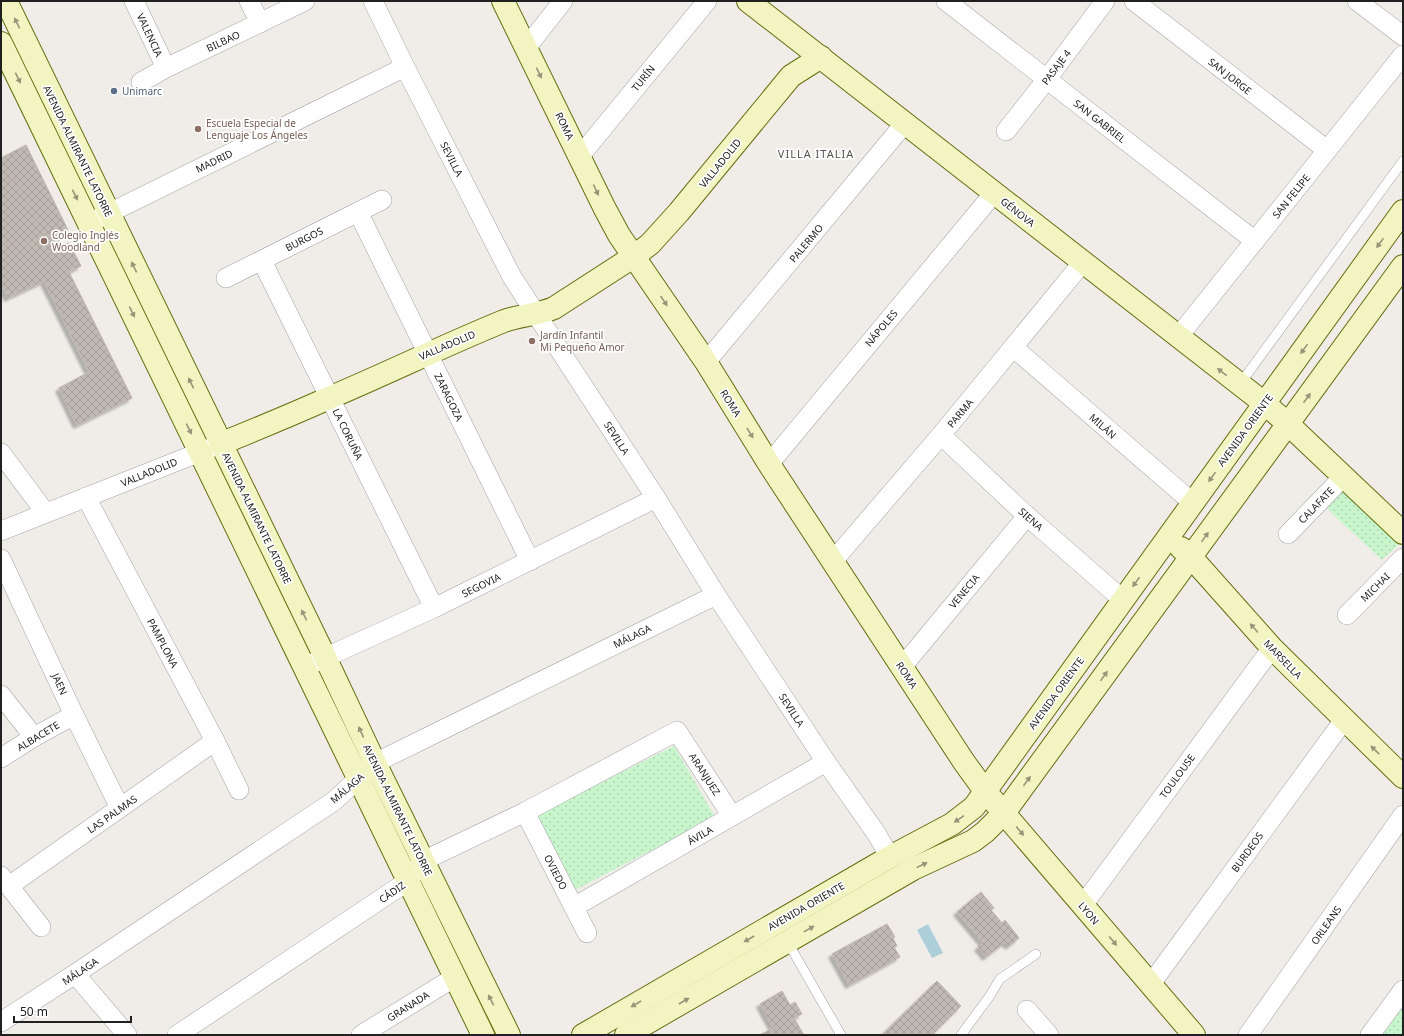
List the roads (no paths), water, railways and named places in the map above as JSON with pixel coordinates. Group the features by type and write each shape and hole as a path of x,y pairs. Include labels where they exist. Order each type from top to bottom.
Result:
{"main road":[{"name":"AVENIDA ALMIRANTE LATORRE","path":"6,1 375,763 509,1035"},
{"name":"ROMA","path":"503,1 619,235 706,362 769,464 964,762 985,791"},
{"name":"GÉNOVA","path":"748,1 1264,404 1344,476 1403,534"},
{"path":"1,43 483,1035"},
{"name":"VALLADOLID","path":"220,444 330,398 506,320 536,314 554,308 633,257 650,244 670,223 791,76 821,57"},
{"name":"AVENIDA ORIENTE","path":"583,1035 890,857 964,816 974,807 1403,211"},
{"path":"626,1035 913,869 973,841 986,832 1004,813 1403,266"},
{"name":"MARSELLA","path":"1168,537 1191,557 1272,648 1403,777"},
{"name":"LYON","path":"985,791 1194,1035"}],"street":[{"name":"VALENCIA","path":"134,1 166,68"},
{"path":"249,1 260,23"},
{"name":"BILBAO","path":"141,82 166,68 305,1"},
{"name":"SEVILLA","path":"373,1 404,67 512,277 656,498 716,595 826,762 876,833 890,857"},
{"path":"526,48 563,1"},
{"name":"TURÍN","path":"580,156 707,1"},
{"name":"SAN GABRIEL","path":"946,1 1255,241"},
{"name":"PASAJE 4","path":"1006,131 1105,1"},
{"name":"SAN JORGE","path":"1134,1 1327,150"},
{"path":"1357,1 1403,36"},
{"name":"SAN FELIPE","path":"1178,337 1403,55"},
{"name":"MADRID","path":"89,224 404,67"},
{"name":"PALERMO","path":"706,362 905,123"},
{"name":"NÁPOLES","path":"769,464 994,193"},
{"name":"BURGOS","path":"226,278 382,200"},
{"name":"ZARAGOZA","path":"358,212 530,561"},
{"name":"LA CORUÑA","path":"262,261 434,608"},
{"name":"PARMA","path":"833,561 1014,348 1083,262"},
{"name":"MILÁN","path":"1014,348 1192,503"},
{"name":"SIENA","path":"941,435 1027,516 1123,600"},
{"name":"VALLADOLID","path":"1,531 45,512 220,444"},
{"path":"1,453 45,512"},
{"name":"CALAFATE","path":"1288,534 1344,476"},
{"name":"PAMPLONA","path":"86,497 215,741 239,790"},
{"name":"SEGOVIA","path":"304,667 434,608 656,498"},
{"name":"VENECIA","path":"902,667 1027,516"},
{"name":"MICHAI","path":"1347,615 1403,558"},
{"name":"JAEN","path":"1,559 74,715 120,808"},
{"name":"MÁLAGA","path":"1,1022 76,974 334,801 375,763 716,595"},
{"name":"TOULOUSE","path":"1083,905 1272,648"},
{"path":"1,695 34,737"},
{"name":"ALBACETE","path":"1,758 34,737 74,715"},
{"name":"BURDEOS","path":"1150,985 1344,720"},
{"name":"CÁDIZ","path":"177,1035 408,881 423,861 525,812 677,732"},
{"name":"ARANJUEZ","path":"677,732 732,816"},
{"name":"LAS PALMAS","path":"5,881 120,808 215,741"},
{"name":"ÁVILA","path":"574,907 826,762"},
{"name":"OVIEDO","path":"525,812 587,933"},
{"name":"ORLEANS","path":"1248,1035 1403,815"},
{"path":"5,881 41,927"},
{"path":"76,974 127,1035"},
{"name":"GRANADA","path":"361,1035 455,977"},
{"path":"1370,1035 1403,990"},
{"path":"1027,1010 1049,1035"}],"lane":[{"path":"1239,385 1403,161"},
{"path":"787,941 841,1035"},
{"path":"961,1035 989,997 1000,979 1036,954"}],"water":[{"path":"928,924 943,953 932,958 917,930"}],"place":[{"name":"Unimarc","path":"114,91"},
{"name":"Escuela Especial de Lenguaje Los Ángeles","path":"198,129"},
{"name":"Colegio Inglés Woodland","path":"44,241"},
{"name":"Jardín Infantil Mi Pequeño Amor","path":"532,341"}],"district":[{"name":"VILLA ITALIA","path":"816,153"}]}
